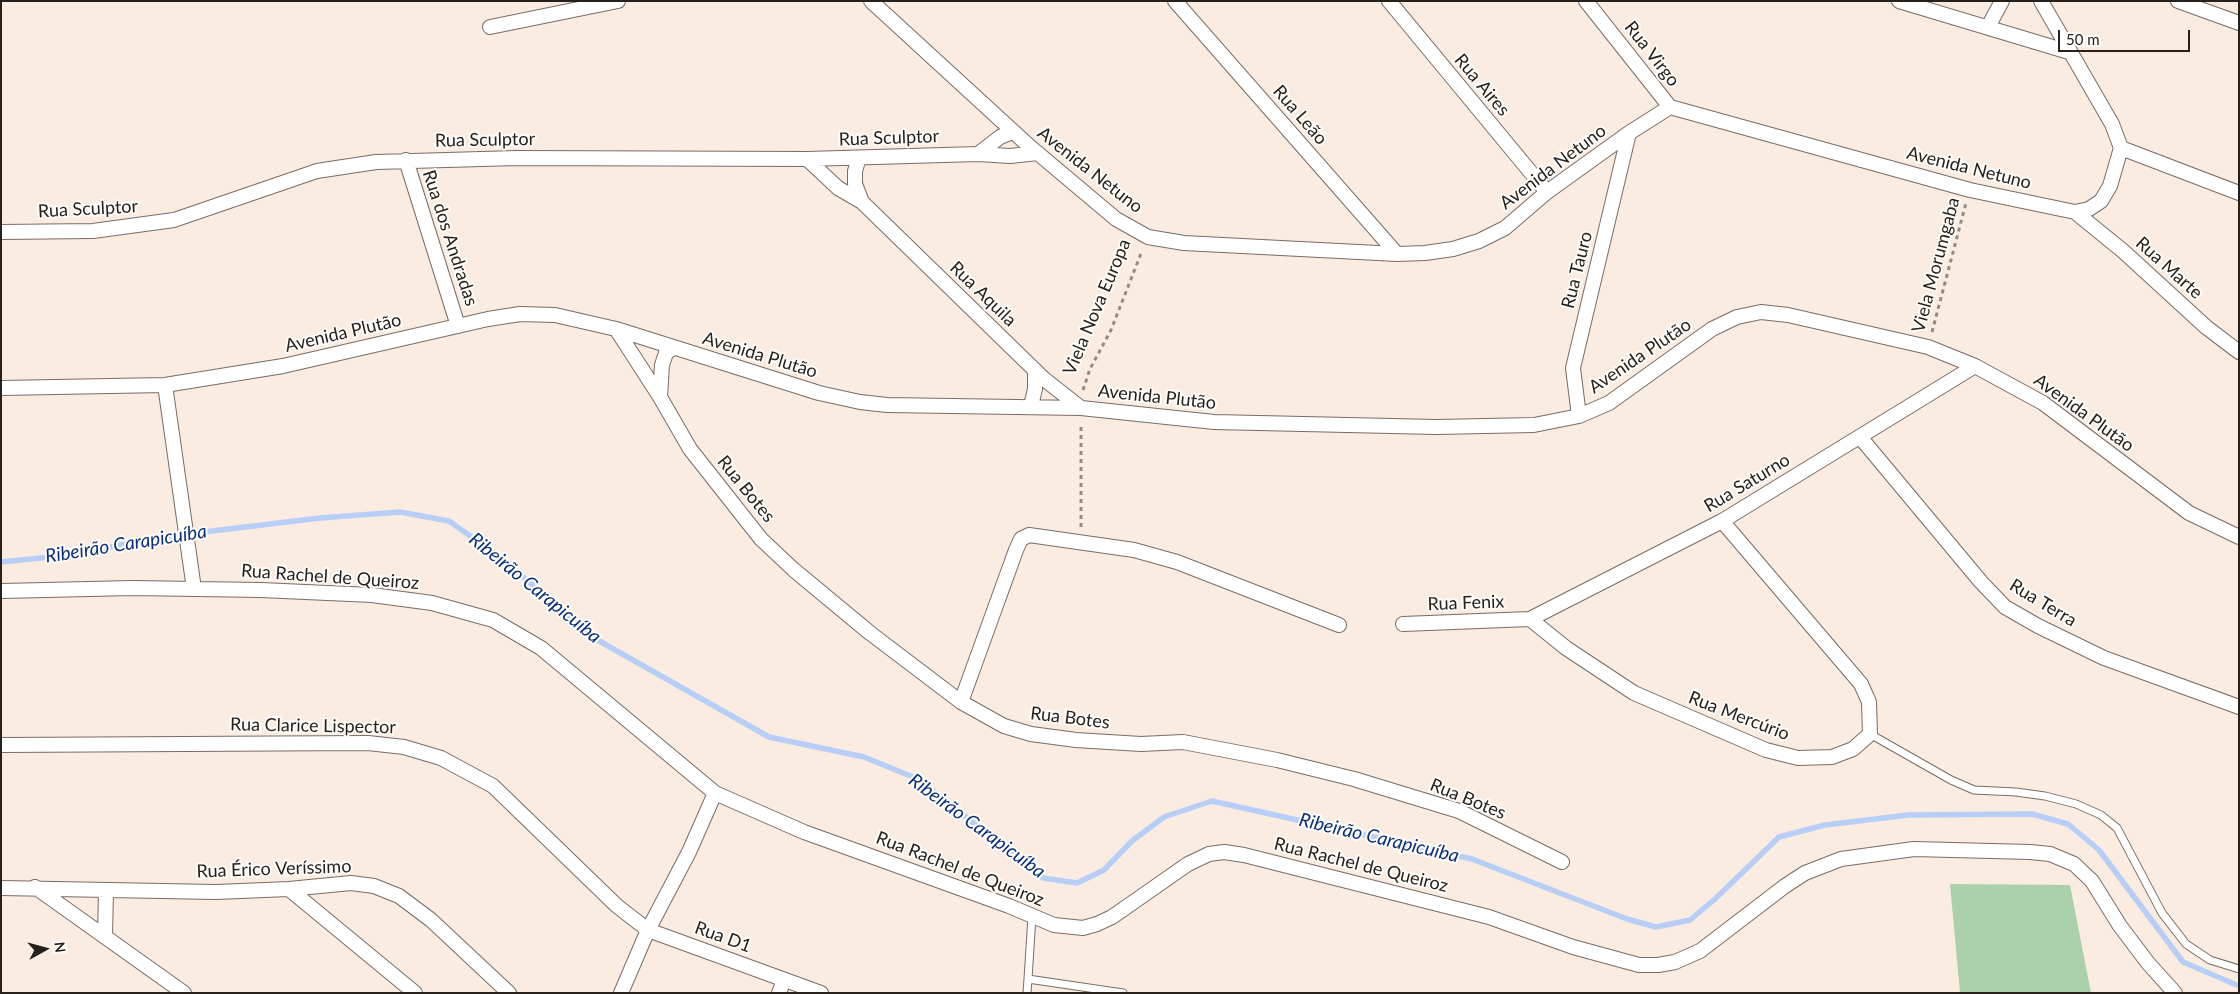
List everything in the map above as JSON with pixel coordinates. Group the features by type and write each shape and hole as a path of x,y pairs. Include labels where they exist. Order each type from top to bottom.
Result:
{"street":[{"path":"490,27 618,1"},
{"name":"Avenida Netuno","path":"871,1 1012,132 1116,219 1148,237 1184,243 1397,254 1425,253 1479,241 1505,228 1547,192 1629,133 1670,107 1970,190 2076,212"},
{"name":"Rua Leão","path":"1175,1 1397,254"},
{"name":"Rua Aires","path":"1389,1 1547,192"},
{"name":"Rua Virgo","path":"1586,1 1670,107"},
{"path":"1899,1 2070,52"},
{"path":"1988,27 2002,1"},
{"path":"2042,1 2112,124 2121,148 2110,186 2101,201 2089,209 2076,212"},
{"path":"2178,1 2239,22"},
{"path":"978,154 1000,137 1012,132"},
{"name":"Rua Tauro","path":"1579,416 1572,368 1629,133"},
{"path":"2121,148 2239,193"},
{"name":"Rua Sculptor","path":"1,232 93,231 174,220 317,171 344,166 406,160 517,158 807,160 978,154 1010,156 1038,153"},
{"name":"Rua Aquila","path":"858,158 855,184 862,202"},
{"name":"Rua dos Andradas","path":"406,160 458,326"},
{"name":"Rua Aquila","path":"807,160 838,188 862,202 1035,370 1081,408"},
{"name":"Rua Marte","path":"2076,212 2123,251 2206,326 2239,352"},
{"name":"Avenida Plutão","path":"1,388 165,385 283,366 458,326 520,314 555,315 616,329 820,393 860,402 887,405 1081,408 1214,422 1436,427 1534,425 1579,416 1609,402 1712,329 1737,317 1761,312 1788,315 1928,347 1975,366 2042,403 2189,513 2239,537"},
{"name":"Rua Botes","path":"616,329 660,397 690,449 761,539 794,570 870,634 961,702 1004,726 1031,734 1076,740 1141,744 1183,742 1277,760 1354,779 1459,811 1562,862"},
{"path":"660,397 662,365 666,353 673,348"},
{"name":"Rua Saturno","path":"1530,620 1722,521 1975,366"},
{"path":"1031,406 1035,370"},
{"path":"165,385 194,589"},
{"name":"Rua Terra","path":"1860,437 1981,582 2005,607 2038,626 2104,658 2239,707"},
{"path":"1722,521 1861,684 1869,702 1870,734"},
{"path":"961,702 1021,539 1028,535 1134,550 1177,562 1339,625"},
{"name":"Rua Rachel de Queiroz","path":"1,591 133,588 372,595 432,603 493,620 541,648 715,793 804,832 1054,925 1083,928 1097,924 1112,917 1188,864 1209,854 1224,852 1244,855 1489,917 1573,947 1639,964 1658,965 1674,962 1700,951 1804,873 1841,858 1914,849 2030,852 2050,854 2074,864 2092,881 2120,926 2153,970 2175,993"},
{"name":"Rua Fenix","path":"1403,624 1530,620"},
{"name":"Rua Mercúrio","path":"1530,620 1566,648 1634,693 1766,750 1798,758 1832,757 1853,749 1870,734"},
{"name":"Rua Clarice Lispector","path":"1,745 368,742 404,746 441,758 493,786 617,906 648,930"},
{"path":"621,993 648,930 689,852 715,793"},
{"name":"Rua Érico Veríssimo","path":"1,888 35,887 216,892 288,889 351,883 374,886 399,896 431,920 509,993"},
{"path":"35,887 184,993"},
{"path":"288,889 415,993"},
{"path":"105,937 106,890"},
{"name":"Rua D1","path":"648,930 782,987 821,993"}],"lane":[{"path":"1870,734 1951,780 1974,790 2016,792 2045,796 2076,804 2101,814 2117,828 2162,913 2186,944 2210,960 2239,969"},
{"path":"1027,993 1032,916"},
{"path":"1028,979 1123,993"}],"path":[{"name":"Viela Morumgaba","path":"1928,347 1970,190"},
{"name":"Viela Nova Europa","path":"1081,542 1081,408 1083,388 1111,330 1148,237"}],"green space":[{"path":"1950,884 2070,885 2091,993 1960,993"}],"waterway":[{"name":"Ribeirão Carapicuíba","path":"1,562 80,554 146,539 320,518 400,512 449,521 500,557 594,638 769,737 864,757 918,779 1043,878 1077,883 1104,870 1132,841 1164,817 1212,801 1472,859 1627,919 1656,927 1690,920 1715,899 1779,837 1825,825 1908,815 2032,814 2068,824 2099,850 2183,962 2239,986"}]}
